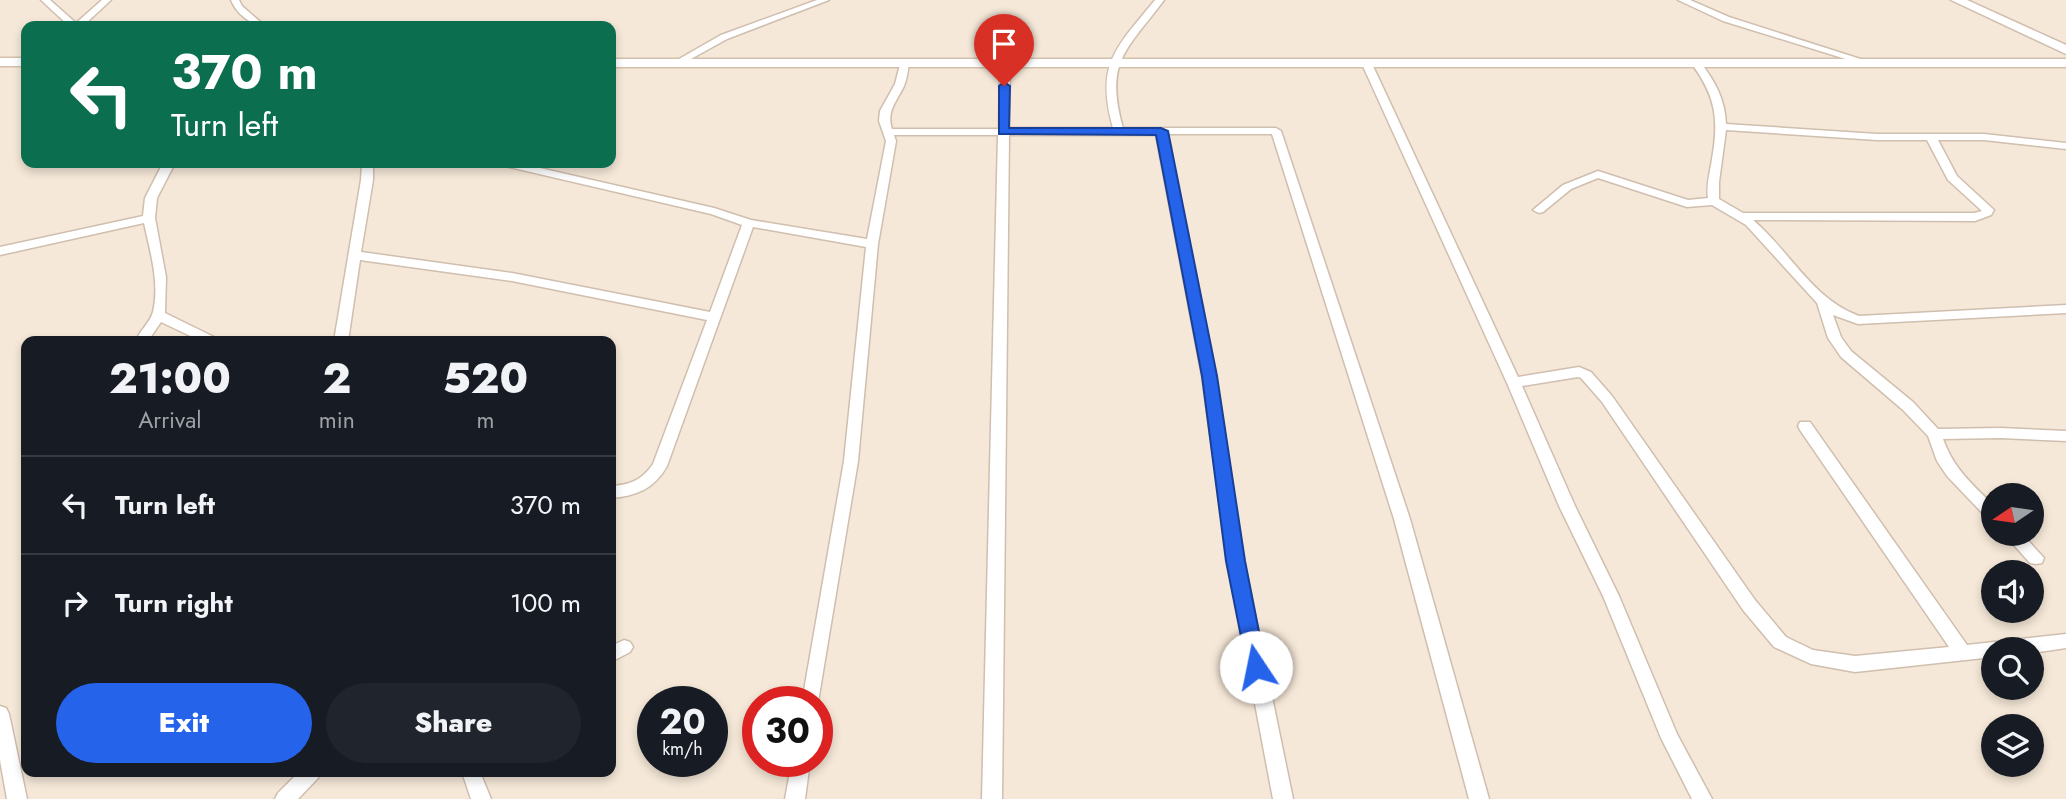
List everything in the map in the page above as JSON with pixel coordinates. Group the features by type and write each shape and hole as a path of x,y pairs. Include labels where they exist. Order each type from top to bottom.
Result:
{"main road":[{"path":"0,62 21,62"},
{"path":"616,63 2066,63"}],"street":[{"path":"45,0 70,21"},
{"path":"82,21 107,0"},
{"path":"236,0 239,7 255,21"},
{"path":"677,63 724,37 825,0"},
{"path":"1119,132 1110,95 1110,77 1115,62 1139,23 1160,0"},
{"path":"1682,0 1726,19 1868,63"},
{"path":"1957,0 2066,50"},
{"path":"814,686 850,461 872,244 891,141 884,121 885,111 900,84 904,63"},
{"path":"992,799 1005,63"},
{"path":"1367,64 1514,383 1567,506 1611,596 1670,738 1702,799"},
{"path":"1697,64 1718,94 1723,127 1712,190 1714,201"},
{"path":"1723,127 1877,137 1984,137 2066,146"},
{"path":"1161,131 1209,376 1236,561 1283,799"},
{"path":"889,132 1276,131 1402,519 1479,799"},
{"path":"1743,216 1884,215 1950,218 1975,217 1987,213 1988,210 1952,178 1931,137"},
{"path":"143,336 159,315 159,267 149,218 151,198 166,168"},
{"path":"342,336 367,168"},
{"path":"527,168 714,211 749,223 872,244"},
{"path":"1539,210 1567,187 1598,174 1688,204 1714,201 1743,216 1758,229 1823,304 1844,317 1858,320 2066,309"},
{"path":"0,251 149,218"},
{"path":"616,491 638,489 651,480 660,466 749,223"},
{"path":"354,255 512,277 714,317"},
{"path":"1823,304 1835,338 1846,354 1908,406 1934,434 1944,461 1981,502"},
{"path":"159,315 201,336"},
{"path":"1514,383 1572,371 1586,375 1607,399 1749,605 1780,642 1811,657 1856,664 1981,651"},
{"path":"1805,426 1963,653"},
{"path":"1934,434 2066,436"},
{"path":"2024,546 2036,558"},
{"path":"2044,644 2066,641"},
{"path":"0,714 17,799"},
{"path":"285,799 306,777"},
{"path":"473,777 481,799"},
{"path":"795,799 798,777"}],"shaded area":[{"path":"0,0 2066,0 2066,799 0,799"}],"route":[{"path":"1004,86 1003,132 1161,131 1209,376 1236,561 1256,667"}]}
